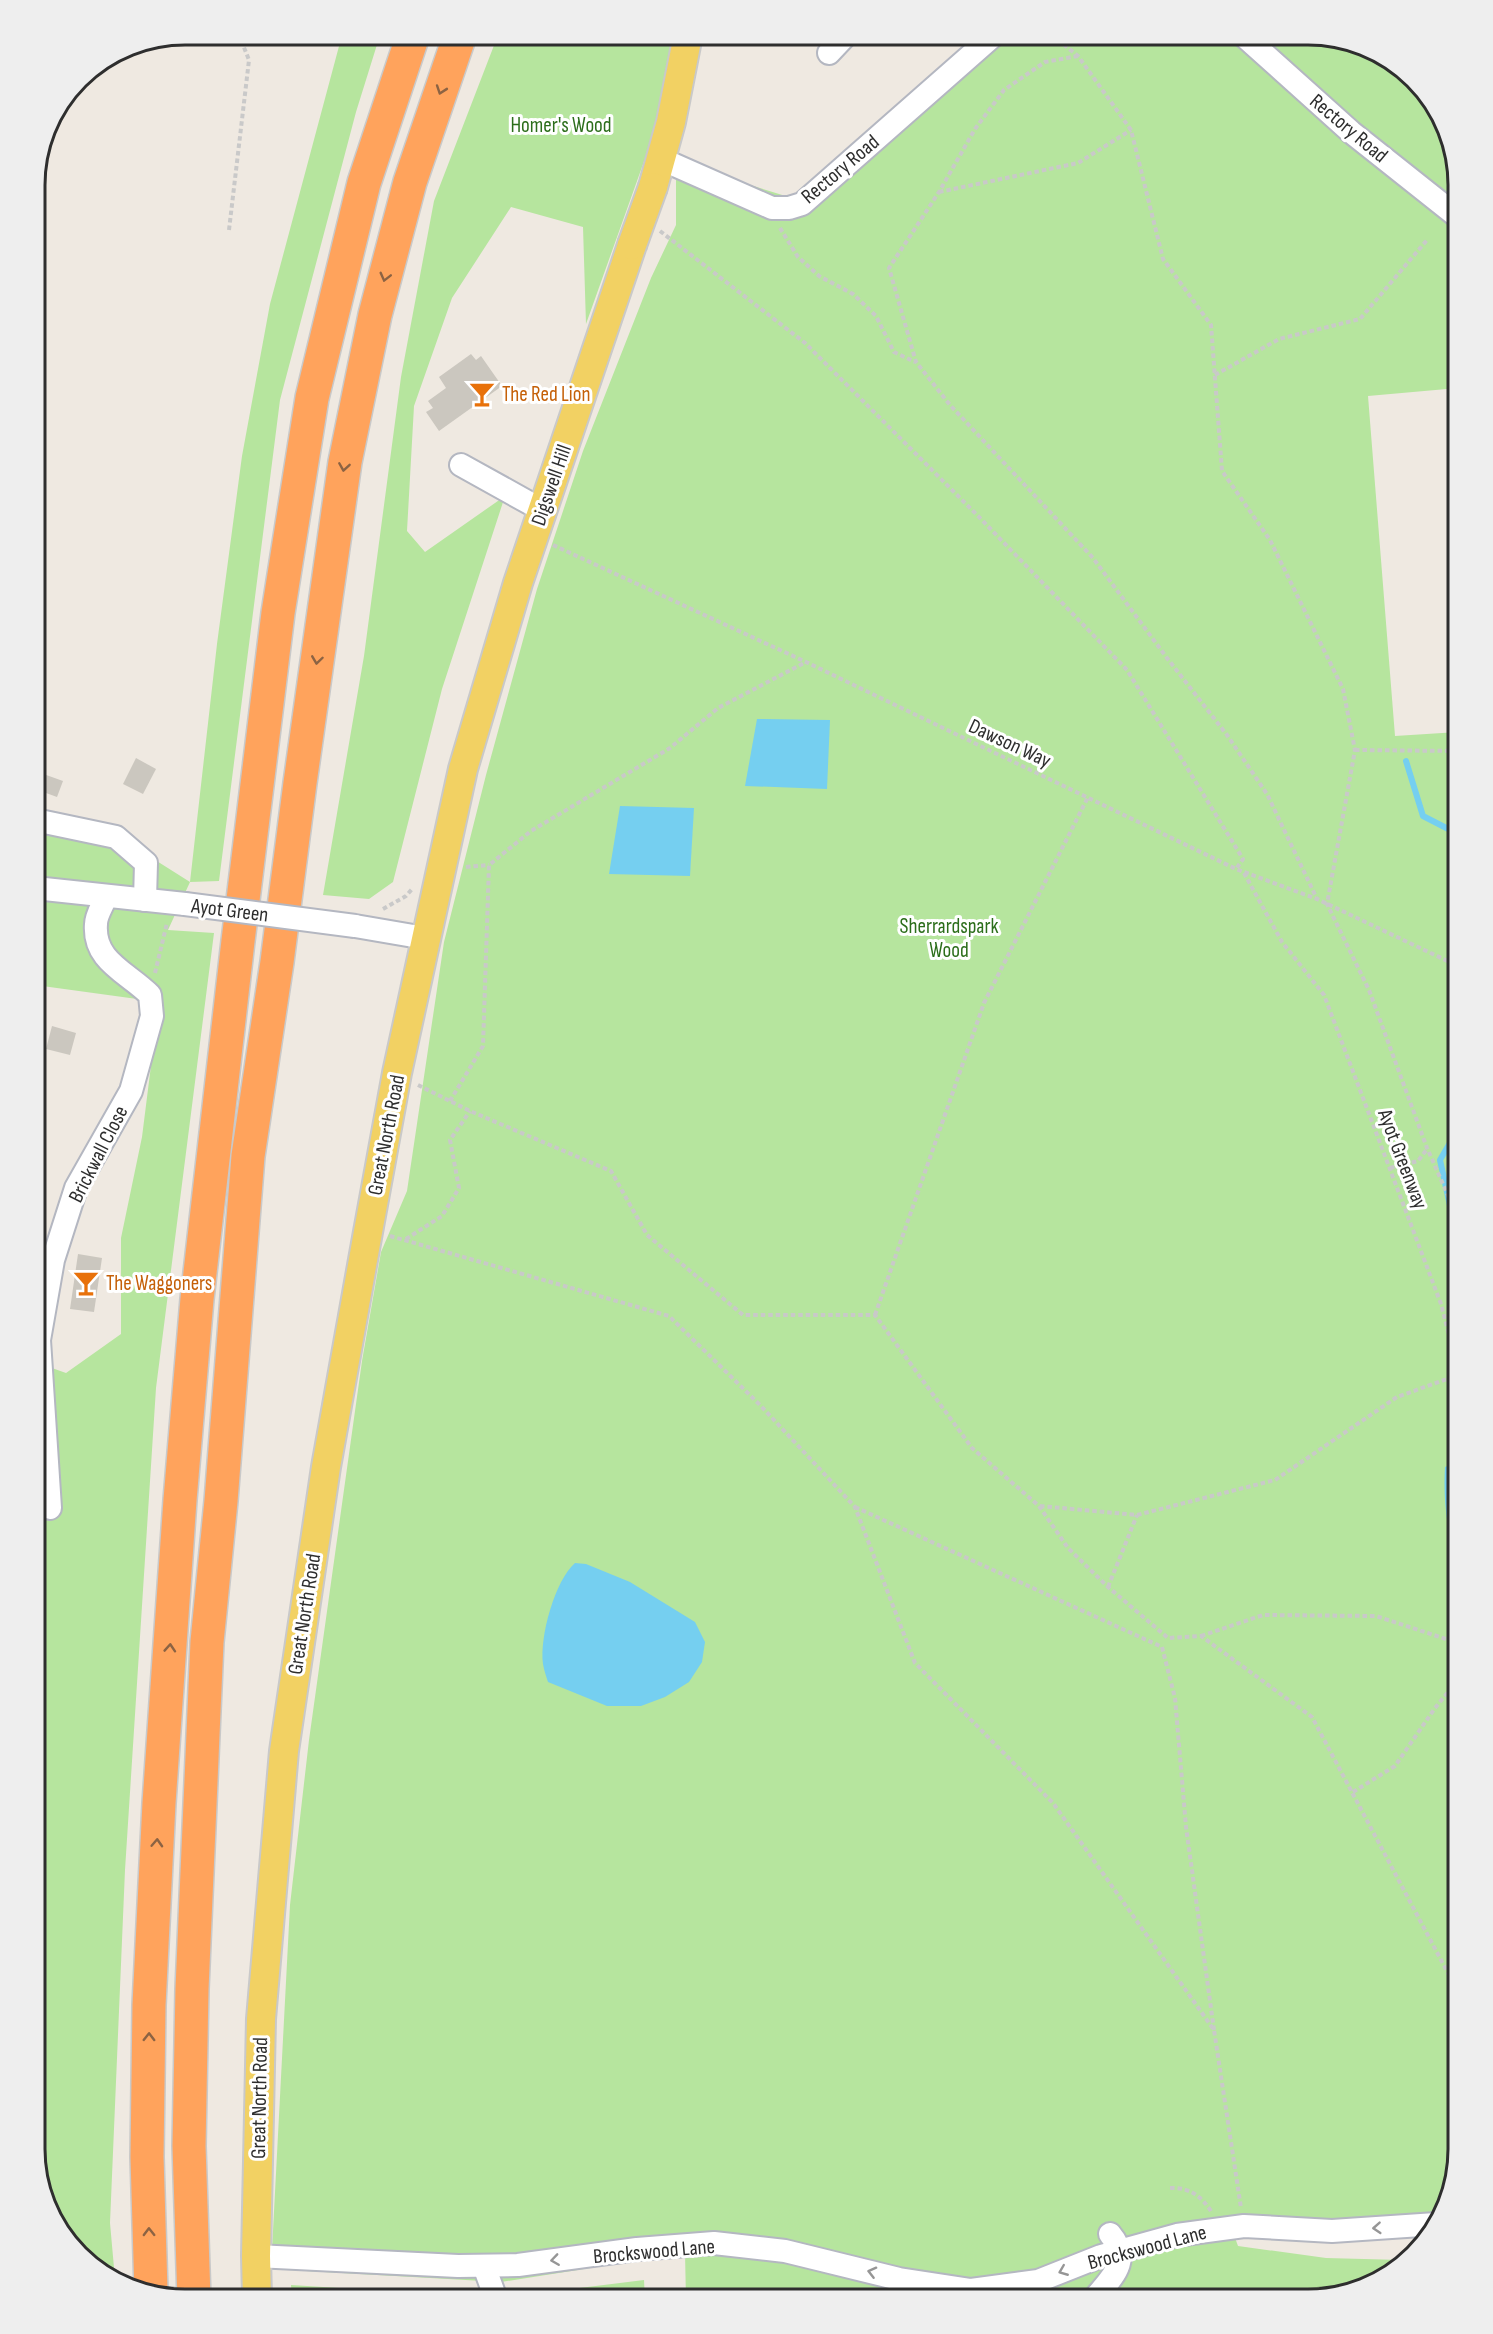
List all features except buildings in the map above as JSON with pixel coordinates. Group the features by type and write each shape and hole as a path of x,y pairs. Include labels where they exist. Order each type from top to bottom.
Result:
{"highway":[{"path":"151,2284 147,2157 149,2017 159,1803 180,1500 197,1299 278,614 312,398 364,183 409,45"},
{"path":"194,2289 189,2146 192,2001 207,1642 233,1363 248,1156 278,963 300,783 345,462 375,315 410,182 457,45"}],"main road":[{"name":"Digswell Hill","path":"425,938 442,871 463,769 518,583 661,159 686,45"},
{"name":"Great North Road","path":"257,2289 261,2019 284,1751 326,1467 397,1073 425,938"}],"street":[{"path":"829,53 837,45"},
{"name":"Rectory Road","path":"661,159 772,208 789,208 802,204 974,45"},
{"name":"Rectory Road","path":"1254,45 1351,132 1448,209"},
{"path":"461,465 542,510"},
{"path":"45,822 116,837 146,863 145,900"},
{"name":"Ayot Green","path":"45,889 145,900 180,912 355,926 425,938"},
{"path":"106,897 96,922 97,944 105,959 150,995"},
{"name":"Brickwall Close","path":"45,1306 53,1260 76,1188 130,1091 152,1016 150,995"},
{"name":"Brickwall Close","path":"45,1432 50,1508"},
{"name":"Brockswood Lane","path":"978,2289 1038,2281 1101,2256 1115,2243 1244,2226 1332,2231 1425,2225"},
{"name":"Brockswood Lane","path":"256,2256 484,2266 518,2265 637,2249 714,2243 785,2251 899,2279 964,2289"},
{"path":"1103,2289 1121,2262 1115,2243"},
{"path":"484,2266 492,2289"}],"path":[{"path":"229,230 249,60 243,45"},
{"path":"1064,45 1078,56 1131,130 1163,259 1211,325 1222,471 1270,540 1343,689 1355,750 1327,904 1369,990 1427,1148 1448,1195"},
{"path":"1078,56 1045,62 1004,90 975,129 939,192 889,268 916,362 950,405 1093,558 1227,735 1267,794 1317,899"},
{"path":"939,192 1078,163 1131,130"},
{"path":"772,208 779,226 798,257 819,276 853,294 876,316 894,352 916,362"},
{"path":"651,224 805,343 978,516 1127,670 1243,860 1236,869"},
{"path":"1215,375 1278,339 1360,319 1426,240"},
{"name":"Dawson Way","path":"550,544 806,662 1236,869 1317,899 1448,961"},
{"path":"463,867 489,865 531,831 670,748 718,708 806,662"},
{"path":"1355,750 1448,750"},
{"path":"875,1315 984,1003 1088,797"},
{"path":"450,1101 483,1046 489,865"},
{"name":"Ayot Greenway","path":"1244,872 1282,942 1324,995 1441,1304 1448,1332"},
{"path":"150,995 167,923 180,912"},
{"path":"418,1085 470,1111 611,1171 647,1235 743,1315 875,1315"},
{"path":"406,1239 442,1216 459,1188 450,1140 470,1111"},
{"path":"1390,1168 1418,1161 1427,1148"},
{"path":"388,1236 406,1239 669,1316 760,1406 855,1507 915,1663 1053,1803 1214,2030"},
{"path":"875,1315 972,1448 1039,1506 1068,1548 1108,1587 1168,1638 1201,1636 1263,1615 1376,1616 1448,1640"},
{"path":"1039,1506 1137,1515 1275,1480 1397,1397 1448,1379"},
{"path":"855,1507 1162,1647 1175,1698 1186,1827 1244,2226"},
{"path":"1108,1587 1137,1515"},
{"path":"1201,1636 1312,1717 1448,1973"},
{"path":"1353,1792 1395,1766 1448,1692"},
{"path":"1170,2188 1183,2187 1195,2193 1215,2218"}],"green space":[{"path":"339,45 377,45 356,112 280,400 219,881 190,882 217,644 242,456 270,304"},
{"name":"Homer's Wood","path":"494,45 673,45 652,139 586,324 583,227 511,207 452,298 414,406 407,531 425,552 505,496 442,689 393,882 369,899 323,895 364,656 401,377 434,201"},
{"name":"Sherrardspark Wood","path":"976,45 1317,45 1335,48 1370,59 1400,80 1424,107 1441,140 1448,185 1448,389 1368,396 1395,736 1448,733 1447,2167 1443,2185 1430,2218 1335,2224 1229,2221 1238,2246 1326,2258 1393,2260 1370,2275 1353,2282 1308,2289 686,2289 685,2253 501,2282 271,2269 290,1905 309,1740 362,1361 381,1252 407,1191 444,942 486,775 537,589 583,451 651,278 676,225 676,162 792,198"},
{"path":"45,815 152,858 190,882 168,930 214,933 156,1388 125,1870 110,2223 114,2269 93,2254 69,2227 59,2211 46,2167 45,1366 66,1373 121,1334 121,1238 142,1137 159,1002 45,986"},
{"path":"644,2280 644,2289 572,2289"},
{"path":"291,2285 355,2289 291,2289"}],"water":[{"path":"757,719 830,720 827,789 745,786"},
{"path":"620,806 694,808 690,876 609,874"},
{"path":"1448,1466 1448,1523 1445,1505 1445,1467"},
{"path":"575,1563 586,1564 630,1582 695,1622 705,1642 702,1662 689,1682 665,1697 641,1706 607,1706 548,1682 542,1653 546,1625 561,1582"}],"waterway":[{"path":"1406,761 1423,816 1448,829"},
{"path":"1448,1146 1440,1160 1448,1196"}],"place":[{"name":"The Red Lion","path":"482,394"},
{"name":"The Waggoners","path":"86,1283"}]}
